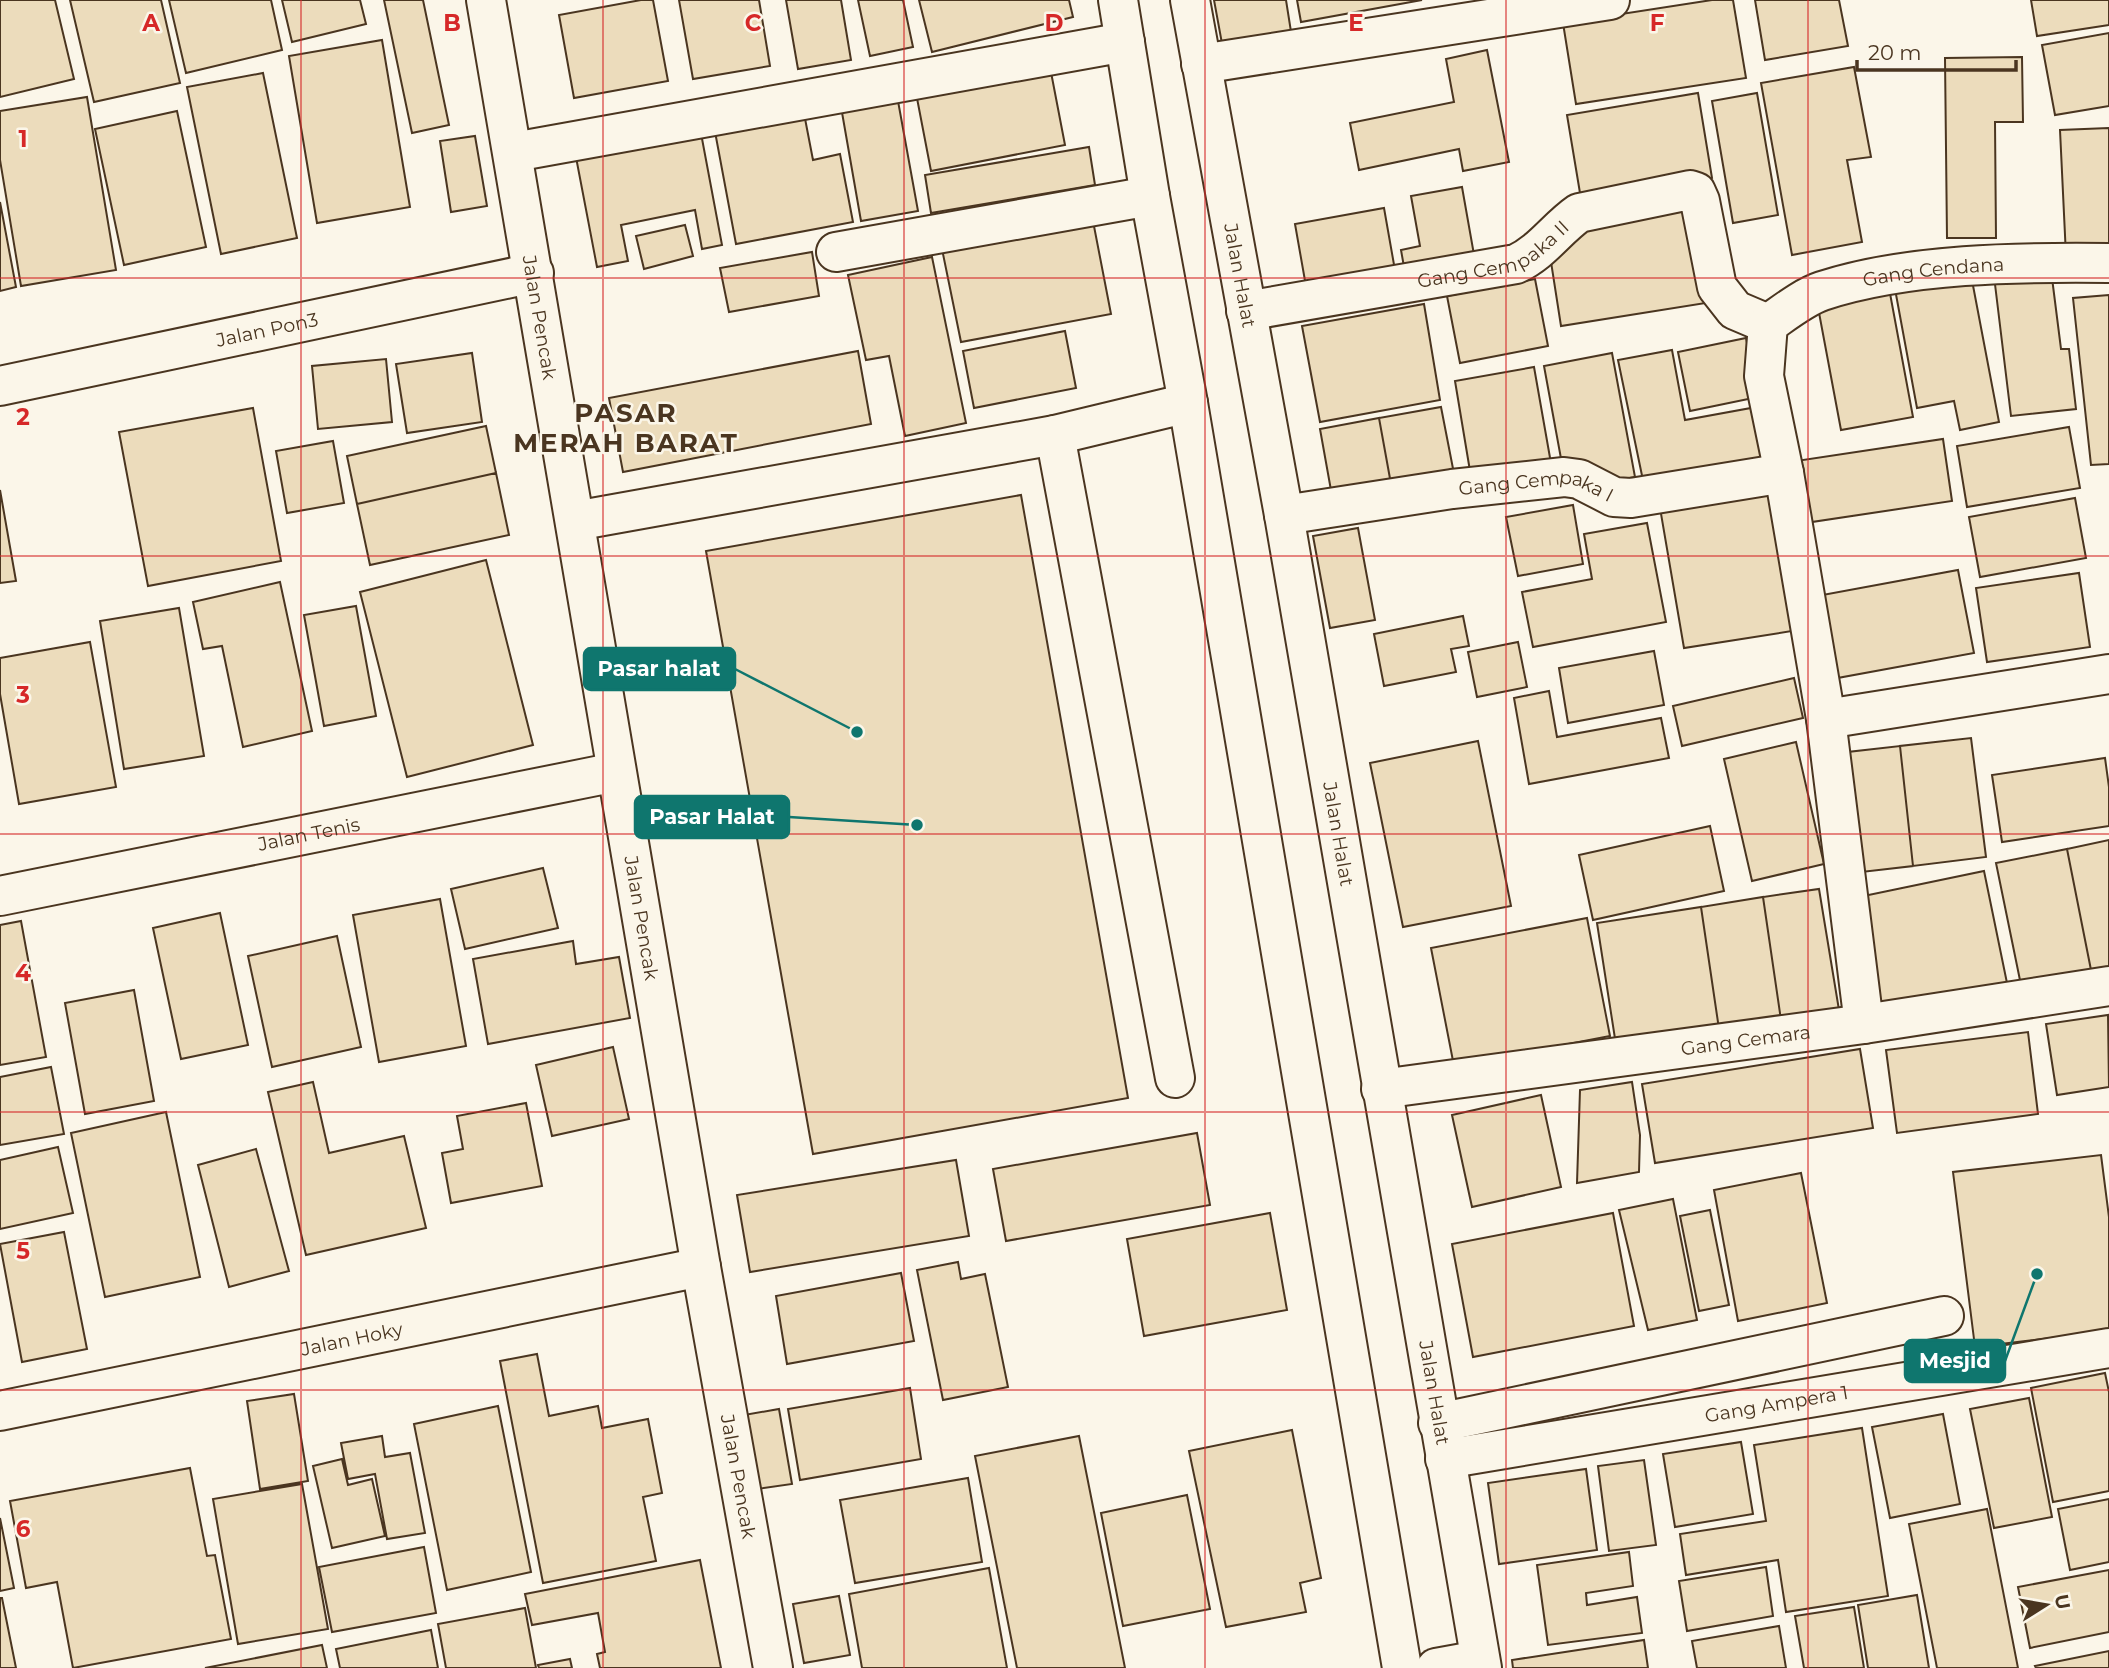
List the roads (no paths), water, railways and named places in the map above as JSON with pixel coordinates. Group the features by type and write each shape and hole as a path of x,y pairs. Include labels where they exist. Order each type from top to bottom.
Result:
{"street":[{"name":"Jalan Pencak","path":"486,0 514,152 701,1266 773,1668"},
{"path":"1118,0 1402,1668"},
{"name":"Jalan Halat","path":"1190,0 1284,515 1481,1664"},
{"path":"1201,64 1610,0"},
{"path":"514,152 1125,43"},
{"name":"Gang Cempaka II","path":"1247,311 1516,264 1532,257 1579,213 1690,190 1696,192 1700,201 1717,287 1735,310 1768,324"},
{"path":"836,252 1150,196"},
{"name":"Gang Cendana","path":"1768,324 1820,291 1898,273 2024,262 2109,262"},
{"name":"Jalan Pon3","path":"0,386 534,273"},
{"path":"1768,324 1764,376 1784,473 1826,719 1864,1024"},
{"path":"575,522 1055,435 1188,403"},
{"path":"1055,435 1175,1078"},
{"name":"Gang Cempaka I","path":"1284,515 1452,489 1564,477 1579,479 1614,497 1631,498 1784,473"},
{"path":"1826,719 2109,674"},
{"name":"Jalan Tenis","path":"0,897 617,772"},
{"name":"Gang Cemara","path":"1381,1088 1864,1024 2109,986"},
{"name":"Jalan Hoky","path":"0,1411 701,1266"},
{"path":"1442,1441 1944,1316"},
{"name":"Gang Ampera 1","path":"1442,1441 2109,1348"},
{"path":"1436,1668 1481,1664"}],"place":[{"name":"Pasar halat","path":"857,732"},
{"name":"Pasar Halat","path":"917,825"},
{"name":"Mesjid","path":"2037,1274"}],"district":[{"name":"PASAR MERAH BARAT","path":"626,428"}]}
